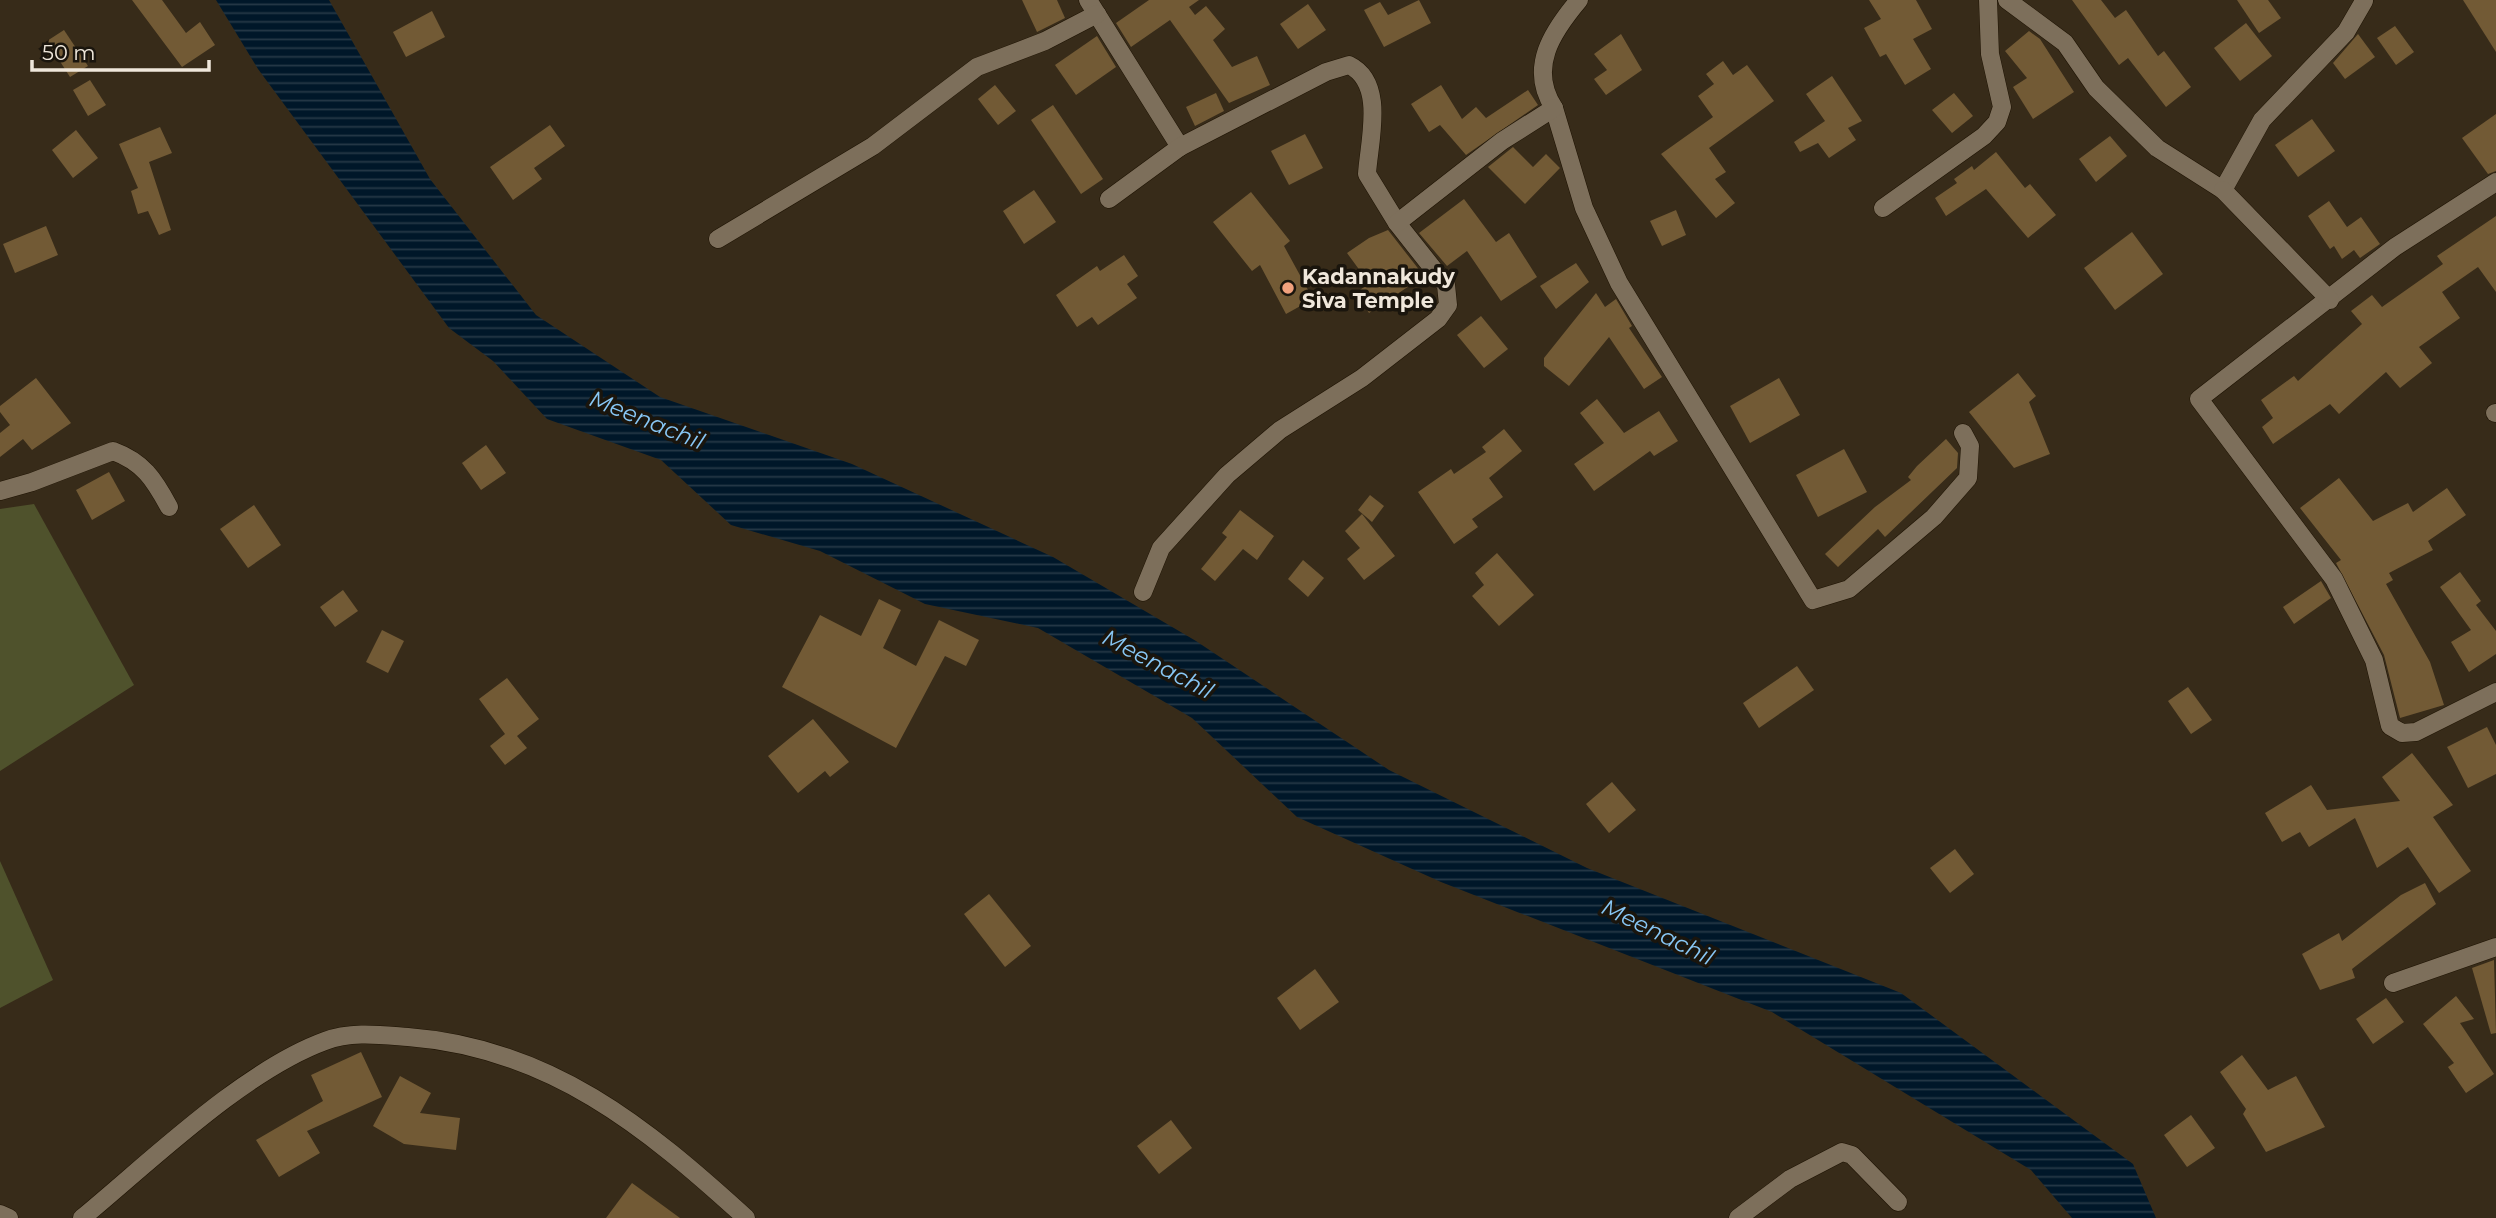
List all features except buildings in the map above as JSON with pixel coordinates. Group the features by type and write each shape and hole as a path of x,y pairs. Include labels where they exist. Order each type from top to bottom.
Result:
{"street":[{"path":"1578,0 1545,48 1541,75 1544,93 1553,108 1584,208 1619,283 1813,600 1849,589 1934,517 1968,478 1970,446 1963,433"},
{"path":"1883,208 1984,136 1997,122 2002,107 1990,54 1988,0"},
{"path":"2007,0 2065,43 2096,88 2157,148 2223,190 2330,300"},
{"path":"2223,190 2262,120 2346,32 2364,1"},
{"path":"718,239 873,146 977,67 1045,41 1092,7 1180,147"},
{"path":"1109,199 1180,147 1316,77 1349,65 1360,70 1370,89 1372,142 1367,174 1397,223 1446,285 1448,306 1437,319 1363,377 1280,430 1227,475 1161,548 1143,592"},
{"path":"1397,223 1502,141 1553,108"},
{"path":"2496,182 2395,247 2199,399 2334,579 2374,660 2390,726 2402,733 2416,732 2496,692"},
{"path":"0,491 32,482 113,451 133,458 151,474 169,507"},
{"path":"2393,984 2496,947"},
{"path":"82,1218 212,1111 263,1073 326,1040 356,1034 442,1039 539,1069 584,1089 648,1134 746,1218"},
{"path":"1738,1218 1790,1179 1842,1152 1852,1155 1898,1202"},
{"path":"0,1214 9,1218"}],"green space":[{"path":"34,504 134,685 0,771 0,509"},
{"path":"0,861 53,980 0,1008"}],"water":[{"name":"Meenachil","path":"216,0 329,0 430,179 536,315 660,397 852,464 1053,557 1196,641 1389,770 1587,868 1901,993 2133,1164 2156,1218 2072,1218 2031,1170 1772,1012 1441,882 1297,817 1192,718 1038,628 925,604 820,551 731,525 661,460 547,419 493,361 449,328 258,69"}],"place":[{"name":"Kadannakudy Siva Temple","path":"1288,288"}]}
